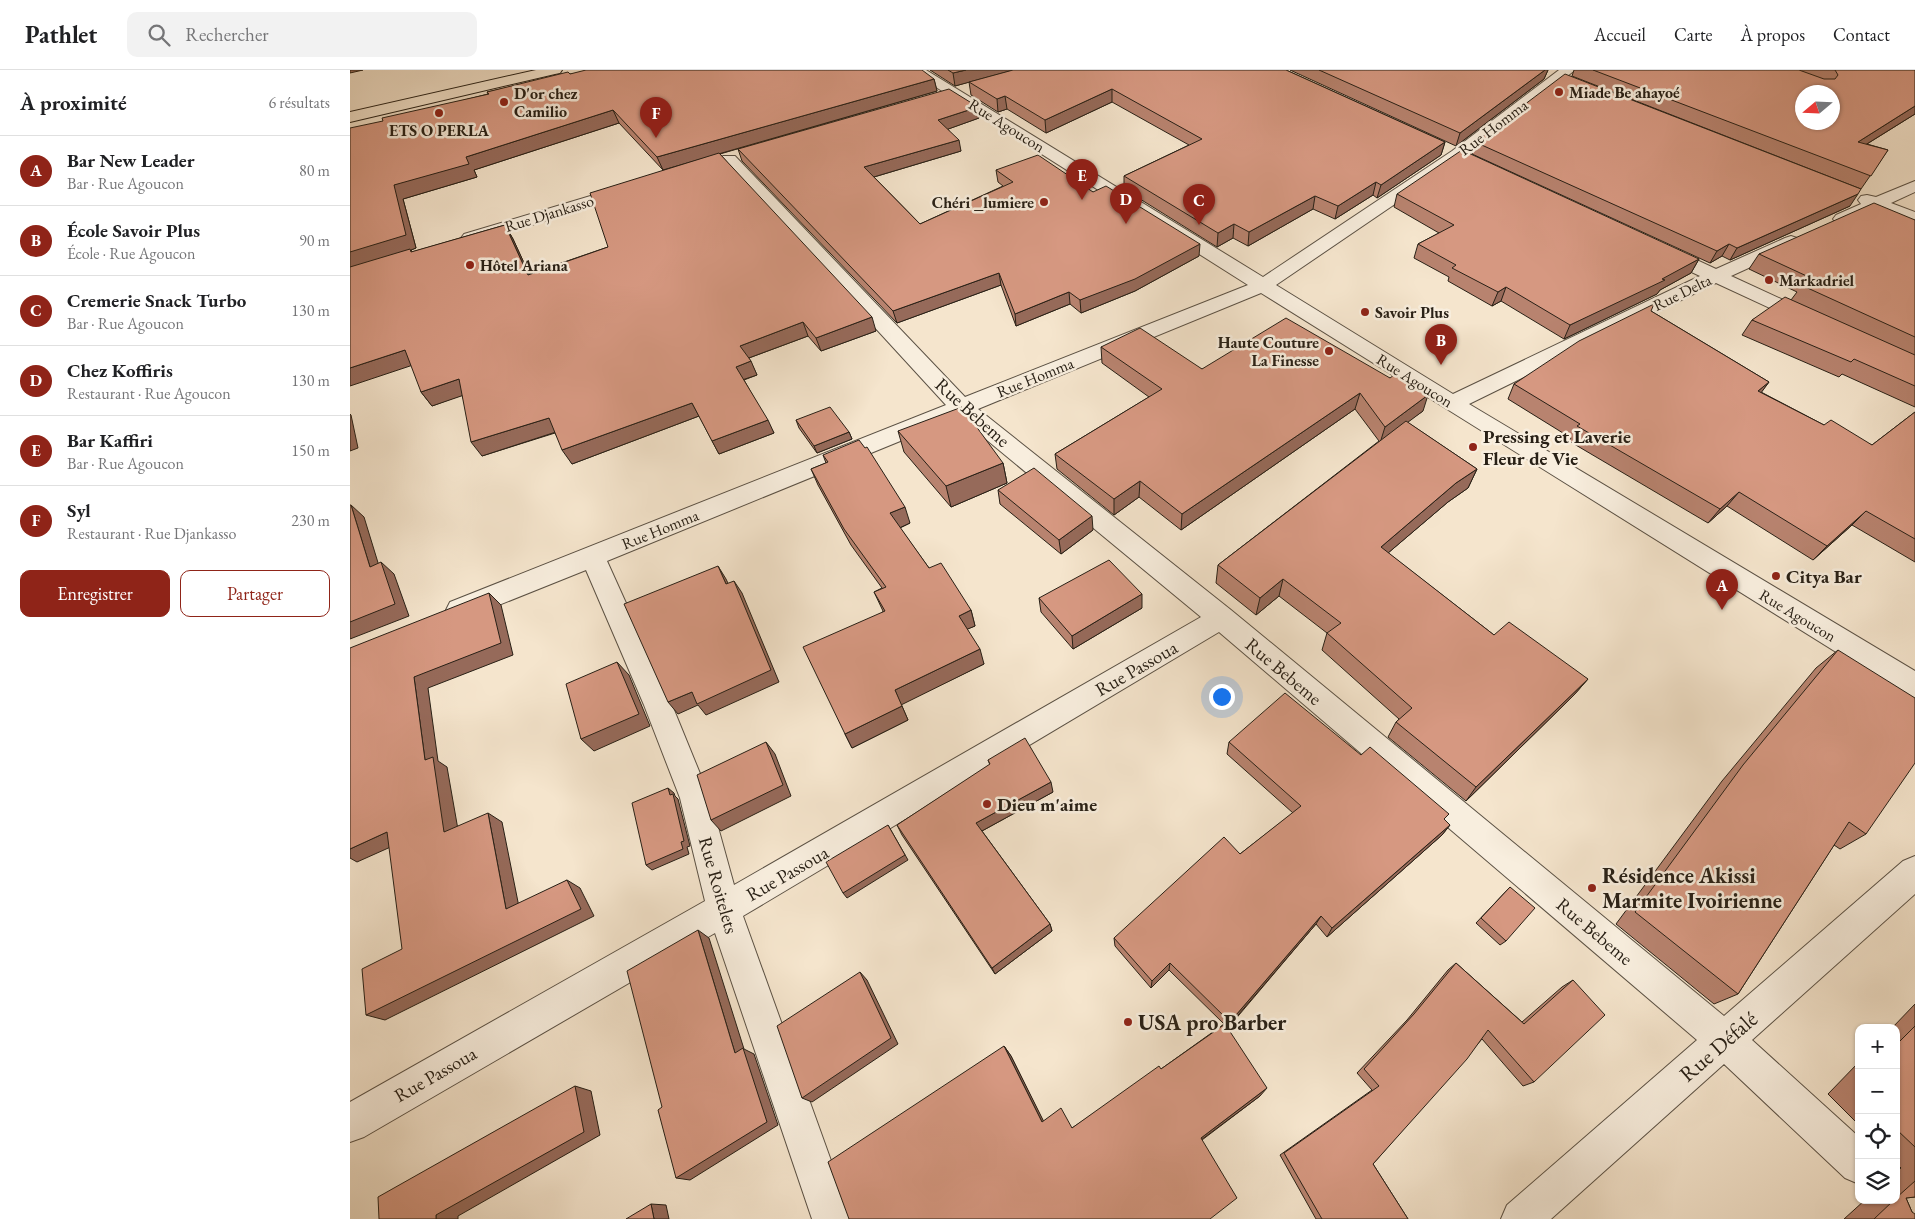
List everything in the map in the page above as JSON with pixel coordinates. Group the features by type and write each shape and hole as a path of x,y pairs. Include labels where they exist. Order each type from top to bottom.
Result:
{"highway":[{"path":"350,117 560,75"},
{"path":"350,132 560,75"}],"street":[{"name":"Rue Agoucon","path":"916,70 1452,403 1915,686"},
{"name":"Rue Homma","path":"440,618 1264,285 1458,154 1562,76"},
{"path":"1440,146 1476,162"},
{"name":"Rue Bebeme","path":"729,159 962,407 1221,618 1725,1040 1855,1160"},
{"name":"Rue Djankasso","path":"452,244 646,184"},
{"path":"1823,228 1915,186"},
{"path":"1849,193 1915,218"},
{"name":"Rue Delta","path":"1452,403 1714,276 1805,236"},
{"path":"1644,242 1714,276 1828,327"},
{"name":"Rue Roitelets","path":"593,556 658,706 695,798 724,909 832,1219"},
{"name":"Rue Passoua","path":"350,1123 724,909 1221,618"},
{"name":"Rue Défalé","path":"1520,1219 1915,872"}],"building":[{"path":"586,70 922,70 934,79 657,157 613,110 466,157 469,164 394,185 406,235 350,252 350,128 383,121 382,118 489,94 487,92 568,72 570,74"},
{"path":"948,70 966,70 953,73"},
{"path":"1013,70 1286,70 1445,142 1381,185 1376,182 1338,206 1315,196 1249,232 1234,224 1218,233 1124,176 1202,139 1112,89 1045,120 1005,96 997,99 969,82"},
{"path":"1319,70 1545,70 1460,133"},
{"path":"1593,70 1799,70 1824,79 1835,79 1838,75 1835,70 1915,70 1915,106 1858,142 1888,150 1871,176"},
{"path":"1565,74 1861,189 1858,194 1737,248 1729,244 1717,251 1475,142"},
{"path":"949,89 978,107 938,120 959,140 864,167 920,224 1013,182 996,170 1038,155 1093,192 1106,186 1200,244 1135,279 1080,300 1069,292 1015,314 999,273 893,311 738,149"},
{"path":"1462,150 1699,259 1662,279 1665,280 1570,325 1506,287 1498,292 1452,268 1456,265 1418,244 1454,225 1397,194"},
{"path":"719,153 872,317 816,338 803,322 740,346 751,361 736,367 768,420 712,441 692,403 562,450 549,418 471,442 459,379 421,392 405,350 350,368 350,267 410,249 411,252 505,225 528,275 608,247 590,193"},
{"path":"1874,203 1915,220 1915,337 1801,285 1811,278 1759,254"},
{"path":"1785,297 1915,355 1915,386 1854,359 1851,362 1752,320"},
{"path":"1654,304 1651,311 1769,382 1758,391 1824,425 1831,420 1872,445 1915,412 1915,539 1866,511 1827,546 1739,492 1720,509 1577,426 1580,424 1514,384 1579,341"},
{"path":"1286,318 1390,378 1394,375 1428,395 1385,427 1360,393 1182,514 1140,481 1114,499 1055,454 1162,389 1101,347 1140,328 1202,369"},
{"path":"830,407 849,432 814,446 796,420"},
{"path":"962,407 1003,463 946,486 898,431"},
{"path":"1406,421 1477,469 1456,483 1381,547 1494,635 1509,622 1588,679 1476,787 1396,722 1412,708 1327,633 1341,623 1283,579 1260,598 1218,565"},
{"path":"859,440 865,448 867,447 905,507 890,513 929,568 941,563 971,610 959,616 980,649 895,690 902,706 845,734 803,647 885,611 874,592 886,587 844,529 811,469 828,462 823,455"},
{"path":"1034,468 1092,516 1059,540 998,490"},
{"path":"350,505 370,567 381,562 395,604 350,622"},
{"path":"1109,560 1142,594 1072,636 1039,598"},
{"path":"718,566 726,584 734,581 771,670 697,704 692,692 668,702 624,604"},
{"path":"489,593 501,643 414,677 425,760 433,757 444,832 488,813 506,909 567,880 581,909 366,1015 362,969 402,949 387,832 350,849 350,648"},
{"path":"1838,650 1915,698 1915,763 1866,834 1849,822 1738,994 1635,912 1743,765"},
{"path":"617,662 639,714 581,739 566,684"},
{"path":"1285,693 1361,755 1370,747 1449,814 1444,819 1450,825 1332,928 1321,916 1230,1022 1170,963 1152,981 1114,938 1224,837 1240,854 1301,806 1229,742"},
{"path":"1025,738 1051,782 976,823 1050,924 992,968 897,825 990,764 988,760"},
{"path":"766,742 783,785 711,820 697,775"},
{"path":"668,788 670,795 673,794 684,841 681,842 683,849 646,865 632,803"},
{"path":"888,825 905,855 843,893 826,862"},
{"path":"1510,887 1535,908 1506,941 1481,918"},
{"path":"698,930 735,1053 743,1048 767,1122 676,1178 658,1110 662,1107 627,971"},
{"path":"1456,963 1524,1024 1573,980 1605,1015 1534,1082 1488,1030 1467,1059 1373,1164 1408,1219 1322,1219 1284,1153 1379,1086 1364,1069 1414,1014"},
{"path":"860,972 891,1038 802,1098 777,1026"},
{"path":"1225,1024 1267,1088 1201,1138 1237,1198 1210,1219 849,1219 828,1162 1004,1046 1042,1122 1061,1108 1072,1128 1159,1066 1161,1069"},
{"path":"1915,1026 1915,1147 1900,1133 1900,1041"},
{"path":"575,1086 584,1132 436,1215 436,1219 379,1219 378,1197"},
{"path":"1915,1181 1915,1197 1906,1198 1912,1212 1915,1214 1915,1219 1874,1219 1890,1204 1900,1204 1900,1194"},
{"path":"651,1204 654,1219 626,1219"}],"place":[{"name":"Miade Be ahayoé","path":"1559,92"},
{"name":"D'or chez Camilio","path":"504,102"},
{"name":"ETS O PERLA","path":"439,113"},
{"name":"Syl","path":"656,138"},
{"name":"Bar Kaffiri","path":"1082,200"},
{"name":"Chéri _lumiere","path":"1044,202"},
{"name":"Chez Koffiris","path":"1126,224"},
{"name":"Cremerie Snack Turbo","path":"1199,225"},
{"name":"Hôtel Ariana","path":"470,265"},
{"name":"Markadriel","path":"1769,280"},
{"name":"Savoir Plus","path":"1365,312"},
{"name":"Haute Couture La Finesse","path":"1329,351"},
{"name":"École Savoir Plus","path":"1441,365"},
{"name":"Pressing et Laverie Fleur de Vie","path":"1473,447"},
{"name":"Citya Bar","path":"1776,576"},
{"name":"Bar New Leader","path":"1722,610"},
{"name":"Dieu m'aime","path":"987,804"},
{"name":"Résidence Akissi Marmite Ivoirienne","path":"1592,888"},
{"name":"USA pro Barber","path":"1128,1022"}]}
